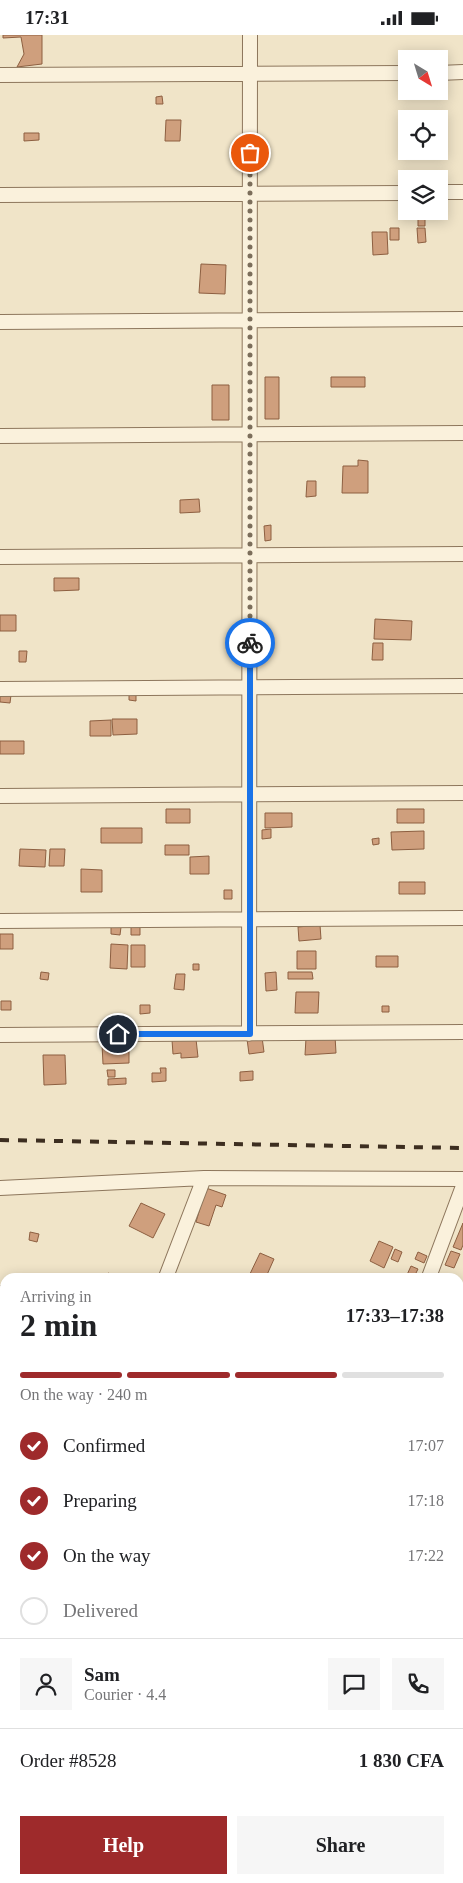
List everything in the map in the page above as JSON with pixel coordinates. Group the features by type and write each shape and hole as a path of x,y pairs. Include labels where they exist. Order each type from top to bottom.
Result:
{"street":[{"path":"250,35 250,1034"},
{"path":"448,73 463,72"},
{"path":"0,75 398,73"},
{"path":"448,192 463,192"},
{"path":"0,195 398,193"},
{"path":"0,321 463,319"},
{"path":"0,436 463,433"},
{"path":"0,557 463,555"},
{"path":"0,689 463,687"},
{"path":"0,796 463,793"},
{"path":"0,921 463,918"},
{"path":"0,1035 463,1033"},
{"path":"168,1273 204,1178"},
{"path":"0,1187 204,1178 463,1179"},
{"path":"430,1273 463,1186"}],"building":[{"path":"3,35 42,35 42,64 17,67 24,54 21,37 3,38"},
{"path":"162,96 163,104 156,104 156,97"},
{"path":"166,120 181,120 180,141 165,141"},
{"path":"24,133 39,133 39,140 24,141"},
{"path":"418,220 425,220 425,226 418,226"},
{"path":"390,228 399,228 399,240 390,240"},
{"path":"417,228 425,228 426,242 418,243"},
{"path":"372,232 387,232 388,254 373,255"},
{"path":"201,264 226,265 225,294 199,293"},
{"path":"265,377 279,377 279,419 265,419"},
{"path":"331,377 365,377 365,387 331,387"},
{"path":"212,385 229,385 229,420 212,420"},
{"path":"358,460 368,461 368,493 342,493 343,466 358,466"},
{"path":"307,481 316,481 316,496 306,497"},
{"path":"199,499 200,512 180,513 180,500"},
{"path":"271,525 271,540 265,541 264,526"},
{"path":"54,578 79,578 79,590 54,591"},
{"path":"0,615 16,615 16,631 0,631"},
{"path":"375,619 412,621 411,640 374,639"},
{"path":"373,643 383,643 383,660 372,660"},
{"path":"19,651 27,651 26,662 19,662"},
{"path":"129,692 136,692 136,701 129,700"},
{"path":"0,694 11,695 10,703 0,702"},
{"path":"112,719 137,719 137,734 113,735"},
{"path":"111,720 111,736 90,736 90,721"},
{"path":"0,741 24,741 24,754 0,754"},
{"path":"166,809 190,809 190,823 166,823"},
{"path":"397,809 424,809 424,823 397,823"},
{"path":"265,813 292,813 292,827 265,828"},
{"path":"101,828 142,828 142,843 101,843"},
{"path":"271,829 271,838 262,839 262,830"},
{"path":"424,831 424,849 392,850 391,832"},
{"path":"379,838 379,844 373,845 372,839"},
{"path":"165,845 189,845 189,855 165,855"},
{"path":"20,849 46,850 45,867 19,866"},
{"path":"50,849 65,849 64,866 49,866"},
{"path":"209,856 209,874 190,874 190,857"},
{"path":"81,869 102,870 102,892 81,892"},
{"path":"399,882 425,882 425,894 399,894"},
{"path":"224,890 232,890 232,899 224,899"},
{"path":"320,925 321,939 299,941 298,927"},
{"path":"111,926 121,927 120,935 111,934"},
{"path":"131,926 140,926 140,935 131,935"},
{"path":"0,934 13,934 13,949 0,949"},
{"path":"111,944 128,945 127,969 110,968"},
{"path":"131,945 145,945 145,967 131,967"},
{"path":"297,951 316,951 316,969 297,969"},
{"path":"376,956 398,956 398,967 376,967"},
{"path":"193,964 199,964 199,970 193,970"},
{"path":"41,972 49,973 48,980 40,979"},
{"path":"276,972 277,990 266,991 265,973"},
{"path":"288,972 312,972 313,979 288,979"},
{"path":"176,974 185,974 184,990 174,989"},
{"path":"296,992 319,992 318,1013 295,1013"},
{"path":"1,1001 11,1001 11,1010 1,1010"},
{"path":"140,1005 150,1005 150,1013 140,1014"},
{"path":"382,1006 389,1006 389,1012 382,1012"},
{"path":"335,1036 336,1053 305,1055 306,1038"},
{"path":"262,1037 264,1052 249,1054 247,1039"},
{"path":"196,1039 198,1057 181,1058 181,1053 173,1054 172,1040"},
{"path":"102,1044 129,1044 129,1063 103,1064"},
{"path":"43,1055 65,1055 66,1084 44,1085"},
{"path":"160,1068 166,1068 166,1081 152,1082 152,1073 161,1073"},
{"path":"107,1070 115,1070 115,1077 108,1077"},
{"path":"253,1071 253,1080 240,1081 240,1072"},
{"path":"126,1078 126,1084 108,1085 108,1079"},
{"path":"206,1188 226,1195 222,1207 216,1205 209,1226 196,1222"},
{"path":"141,1203 165,1214 153,1238 129,1226"},
{"path":"463,1223 463,1245 461,1250 453,1247"},
{"path":"30,1232 39,1234 37,1242 29,1240"},
{"path":"379,1241 393,1247 384,1268 370,1261"},
{"path":"395,1249 402,1252 398,1262 391,1259"},
{"path":"451,1251 460,1254 454,1268 445,1265"},
{"path":"418,1252 427,1256 424,1263 415,1259"},
{"path":"260,1253 274,1259 268,1273 250,1273"},
{"path":"411,1266 418,1269 416,1273 408,1273"}],"railway":[{"path":"0,1140 463,1148"}],"way so far":[{"path":"250,153 250,643"}],"route":[{"path":"118,1034 250,1034 250,643"}]}
